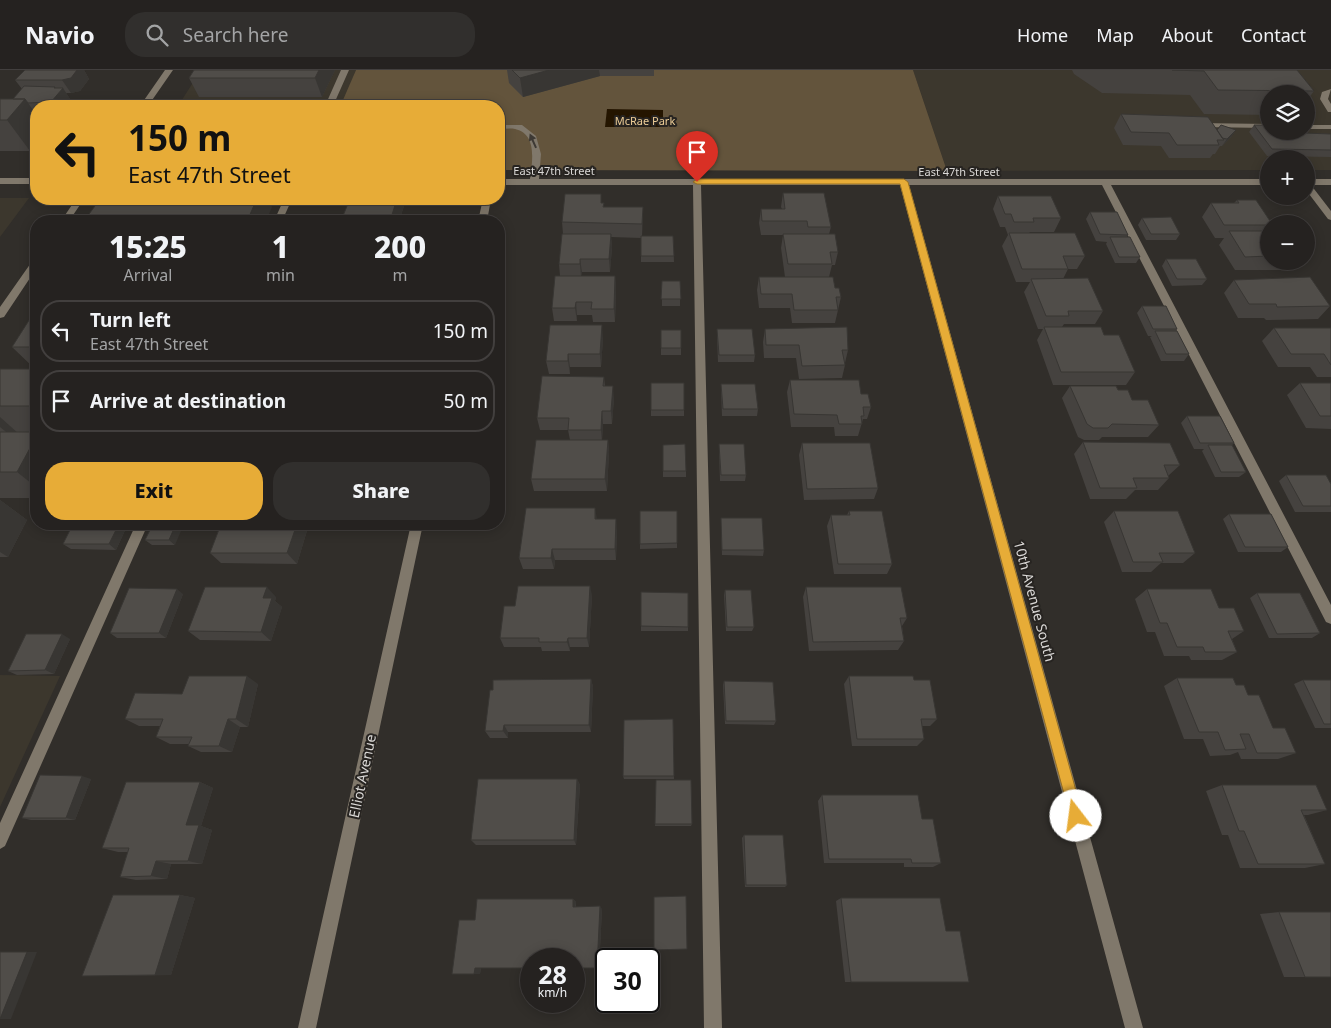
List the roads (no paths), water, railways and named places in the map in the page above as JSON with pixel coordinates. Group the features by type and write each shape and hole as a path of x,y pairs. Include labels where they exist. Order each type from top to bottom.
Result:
{"street":[{"path":"148,100 169,70"},
{"path":"332,100 345,70"},
{"path":"1331,91 1325,94 1324,99 1331,110"},
{"path":"1190,125 1260,126"},
{"path":"505,127 519,127 533,138 537,154 534,182"},
{"path":"1315,127 1331,127"},
{"path":"0,181 30,181"},
{"name":"East 47th Street","path":"505,182 1260,182"},
{"path":"697,182 714,1028"},
{"name":"10th Avenue South","path":"904,182 1134,1028"},
{"path":"1105,182 1331,618"},
{"path":"1315,183 1331,182"},
{"path":"1315,195 1331,217"},
{"path":"0,315 30,271"},
{"path":"0,840 139,530"},
{"name":"Elliot Avenue","path":"307,1028 415,530"}],"park label":[{"name":"McRae Park","path":"645,120"}]}
